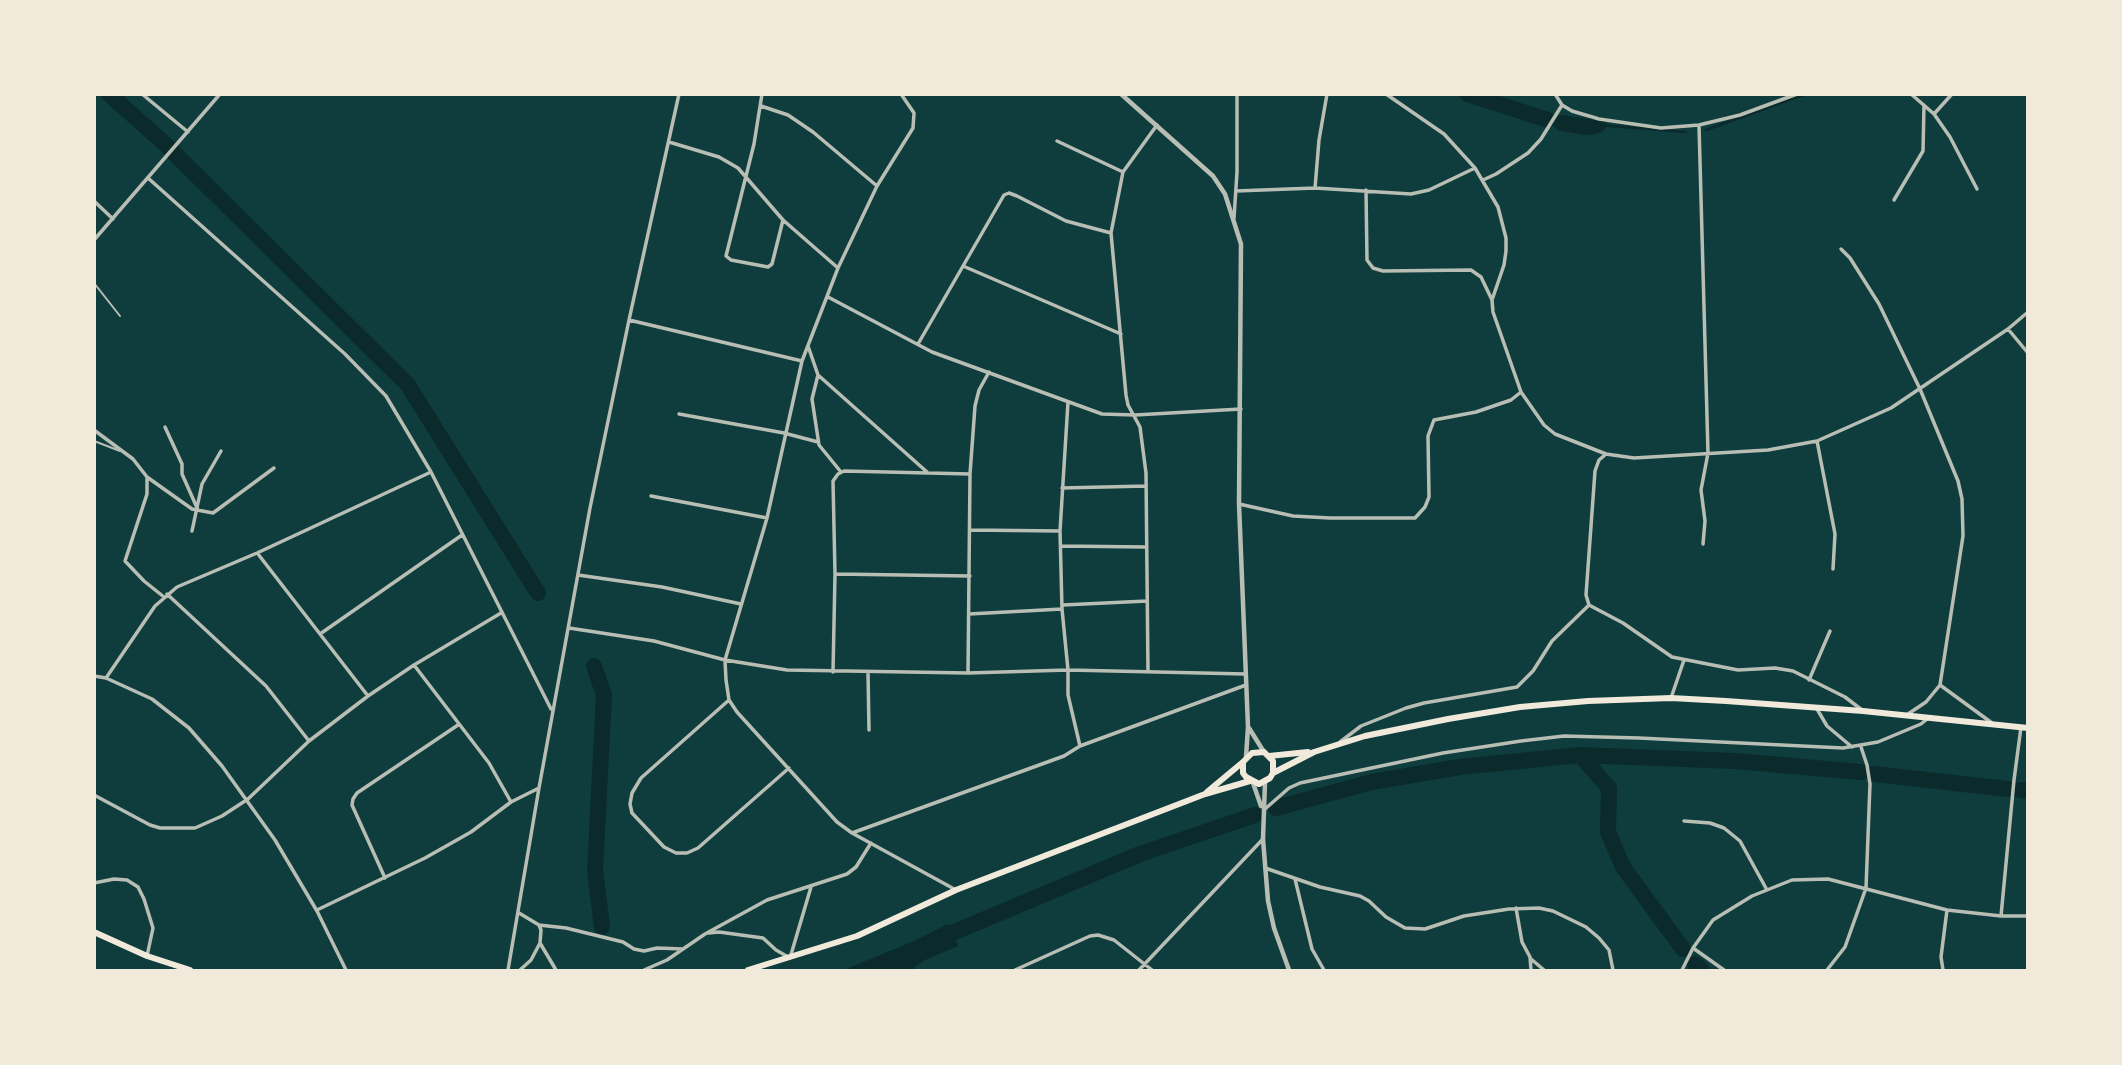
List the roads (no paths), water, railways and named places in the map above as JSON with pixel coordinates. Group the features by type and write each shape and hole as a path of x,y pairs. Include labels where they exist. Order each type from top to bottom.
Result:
{"highway":[{"path":"748,971 858,936 956,890 1206,793 1251,782 1265,782 1273,773 1314,752 1365,736 1448,719 1520,707 1671,698 1863,711 2024,727"},
{"path":"1206,793 1252,753 1314,752"},
{"path":"1266,754 1274,767 1273,773"},
{"path":"1245,759 1243,773 1251,782"},
{"path":"94,932 147,956 190,971"}],"street":[{"path":"142,94 188,132"},
{"path":"94,240 220,94"},
{"path":"508,971 538,788 578,575 629,320 679,94"},
{"path":"762,94 746,179 726,256 731,260 768,267 772,264 783,219"},
{"path":"901,94 914,113 913,128 877,186 838,268 802,361 767,518 725,660 729,699 749,726 837,822 852,833 956,890"},
{"path":"1121,94 1213,176 1225,194 1241,244 1239,504 1248,727 1245,759"},
{"path":"1234,218 1237,94"},
{"path":"1315,188 1319,140 1327,94"},
{"path":"1386,94 1444,134 1475,168 1498,207 1506,238 1504,265 1492,300"},
{"path":"1555,94 1562,105 1581,113 1661,128 1699,125 1740,115 1797,94"},
{"path":"1911,94 1934,114 1951,137 1977,189"},
{"path":"1934,114 1952,94"},
{"path":"1483,180 1528,153 1562,105"},
{"path":"1894,200 1923,151 1924,105"},
{"path":"761,106 788,115 813,132 877,186"},
{"path":"1148,672 1143,439 1126,395 1111,233 1123,172 1157,125"},
{"path":"1699,125 1708,453 1701,490 1705,521 1703,544"},
{"path":"1057,141 1123,172"},
{"path":"669,142 719,157 738,168 783,219 838,268"},
{"path":"1236,191 1315,188 1420,193 1475,168"},
{"path":"148,177 365,373 392,406 431,472 552,711"},
{"path":"1366,190 1367,260 1373,268 1384,271 1471,270 1482,277 1521,392 1544,425 1555,434 1606,454 1634,458 1768,450 1817,441 1891,408 2008,329 2028,312"},
{"path":"918,344 999,200 1009,193 1066,221 1111,233"},
{"path":"94,201 113,219"},
{"path":"1841,250 1850,258 1879,304 1920,389 1958,481 1963,514 1963,536 1940,685 1926,702 1906,715"},
{"path":"962,266 1121,334"},
{"path":"828,297 932,352 1109,415 1241,409"},
{"path":"629,320 802,361"},
{"path":"2008,329 2028,353"},
{"path":"808,346 818,374 928,473"},
{"path":"968,673 970,474 975,406 979,390 989,372"},
{"path":"818,374 812,399 818,442 841,472"},
{"path":"1239,504 1293,516 1415,518 1425,507 1431,489 1428,436 1434,421 1476,412 1511,400 1521,392"},
{"path":"1068,402 1060,531 1062,607 1069,670 1068,695 1080,747"},
{"path":"679,414 784,433 818,442"},
{"path":"165,427 182,464 182,474 198,510"},
{"path":"94,430 143,469 147,477 179,501 198,510 213,513 274,468"},
{"path":"1817,441 1835,534 1833,569"},
{"path":"192,531 202,484 221,451"},
{"path":"1606,454 1596,466 1594,477 1586,595 1589,605 1623,623 1672,657 1738,670 1775,668 1793,671 1845,697 1863,711"},
{"path":"106,678 165,595 177,587 431,472"},
{"path":"833,672 833,481 841,472 970,474"},
{"path":"147,477 147,494 125,561 144,581 165,595 266,686 309,741"},
{"path":"1062,488 1146,486"},
{"path":"651,496 767,518"},
{"path":"970,530 1060,531"},
{"path":"320,634 463,535"},
{"path":"1060,546 1147,547"},
{"path":"257,553 368,696"},
{"path":"835,574 970,576"},
{"path":"578,575 662,587 741,604"},
{"path":"969,614 1147,601"},
{"path":"1336,745 1361,726 1397,711 1424,703 1517,687 1533,671 1552,641 1589,605"},
{"path":"94,795 150,825 174,830 195,828 222,816 248,799 309,741 368,696 501,612"},
{"path":"569,628 654,641 725,660 787,670 968,673 1069,670 1246,674"},
{"path":"1810,680 1830,631"},
{"path":"1671,698 1684,660"},
{"path":"414,665 489,763 511,802"},
{"path":"868,672 869,730"},
{"path":"94,681 96,676 106,678 152,699 190,728 248,799 317,911 346,971"},
{"path":"852,833 1064,756 1080,747 1247,685"},
{"path":"1940,685 1993,724"},
{"path":"729,699 640,778 629,804 632,813 664,847 676,853 687,853 698,848 789,768"},
{"path":"1816,708 1827,726 1853,747"},
{"path":"1263,810 1289,788 1300,783 1443,753 1553,737 1861,747 1921,724 1929,718"},
{"path":"385,878 352,805 353,799 357,793 458,725"},
{"path":"1248,727 1266,754"},
{"path":"2001,916 2014,780 2024,727"},
{"path":"1827,971 1845,947 1866,888 1870,784 1861,747"},
{"path":"1251,782 1263,810"},
{"path":"1265,782 1263,839 1268,901 1289,971"},
{"path":"317,911 471,832 511,802 538,788"},
{"path":"1684,821 1710,823 1724,828 1740,841 1767,890"},
{"path":"1139,971 1263,839"},
{"path":"644,971 767,900 852,871 871,843"},
{"path":"1265,868 1370,901 1395,924 1405,928 1425,929 1464,916 1516,908 1546,909 1586,927 1609,950 1613,971"},
{"path":"94,883 114,879 127,880 138,887 153,928 147,956"},
{"path":"1295,879 1312,949 1324,971"},
{"path":"1682,971 1693,947 1713,920 1752,896 1792,880 1828,879 1947,910 2028,916"},
{"path":"705,934 719,932 763,938 790,958 811,887"},
{"path":"1516,908 1522,942 1530,957 1544,971"},
{"path":"1943,971 1941,957 1947,910"},
{"path":"519,914 539,925 566,928 623,942 634,949 683,949"},
{"path":"520,971 531,960 540,943 539,925"},
{"path":"1015,971 1090,936 1098,935 1114,940 1152,971"},
{"path":"540,943 556,971"},
{"path":"1693,947 1724,971"},
{"path":"1530,957 1531,971"}],"lane":[{"path":"94,283 120,316"},
{"path":"94,442 124,454"}],"water":[{"path":"948,924 958,946 925,960 913,970 844,970 914,941"}],"waterway":[{"path":"109,94 164,143 408,385 538,593"},
{"path":"1467,94 1548,120"},
{"path":"1706,130 1806,94"},
{"path":"1562,123 1586,127 1598,125"},
{"path":"1598,125 1686,132"},
{"path":"594,666 604,695 595,870 602,927"},
{"path":"1580,755 1609,788 1608,832 1623,867 1683,949"},
{"path":"1276,808 1372,782 1460,767 1580,755 1735,761 1861,772"},
{"path":"1874,774 2008,789"},
{"path":"2020,790 2028,791"},
{"path":"952,933 1140,854 1255,815"},
{"path":"1695,964 1702,970"}]}
